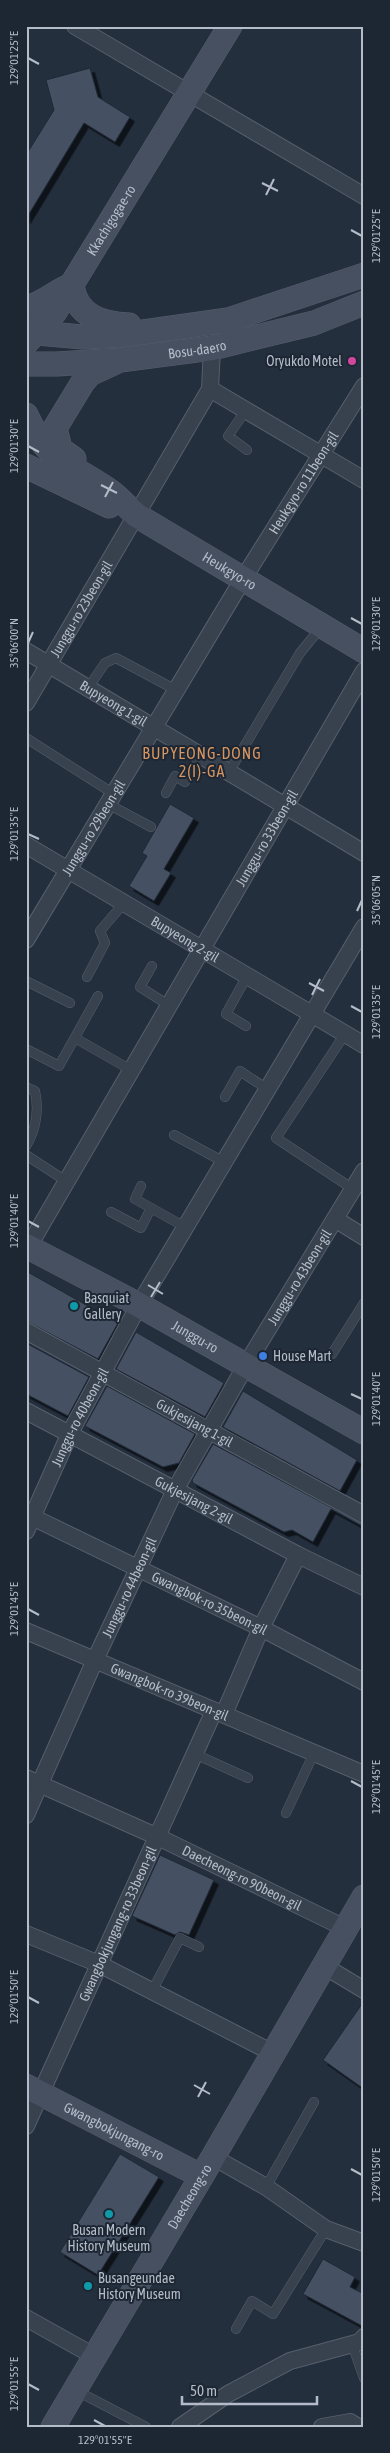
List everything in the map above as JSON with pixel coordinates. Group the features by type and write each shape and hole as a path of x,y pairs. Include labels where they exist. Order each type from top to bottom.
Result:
{"main road":[{"name":"Kkachigogae-ro","path":"30,334 54,312 72,285 230,26"},
{"name":"Bosu-daero","path":"30,334 83,337 122,335 228,320 363,270"},
{"path":"26,308 40,305 54,292 72,285 73,299 84,312 98,320 123,325 176,328"},
{"name":"Bosu-daero","path":"26,364 120,360 212,348 314,323 364,303"},
{"path":"108,490 60,449 55,428 87,378 120,360"},
{"name":"Heukgyo-ro","path":"26,415 39,439 55,458 108,490 136,515 364,651"},
{"name":"Heukgyo-ro","path":"26,466 102,504 136,515"},
{"name":"Junggu-ro","path":"27,1248 139,1304 246,1366 362,1427"},
{"name":"Daecheong-ro","path":"53,2427 347,1929 364,1897"},
{"name":"Gwangbokjungang-ro","path":"34,2090 207,2167"}],"street":[{"path":"76,26 364,196"},
{"path":"212,348 210,389 364,480"},
{"name":"Heukgyo-ro 11beon-gil","path":"243,579 364,386"},
{"name":"Junggu-ro 23beon-gil","path":"26,703 210,389"},
{"name":"Junggu-ro 29beon-gil","path":"26,940 243,579"},
{"name":"Bupyeong 1-gil","path":"26,651 364,853"},
{"name":"Junggu-ro 33beon-gil","path":"27,1248 364,671"},
{"name":"Bupyeong 2-gil","path":"26,845 364,1045"},
{"name":"Junggu-ro 40beon-gil","path":"28,1521 70,1433 139,1304 364,927"},
{"name":"Junggu-ro 43beon-gil","path":"246,1366 364,1171"},
{"path":"335,1219 364,1237"},
{"name":"Gukjesijang 1-gil","path":"26,1331 364,1516"},
{"name":"Junggu-ro 44beon-gil","path":"26,1815 33,1781 95,1660 175,1490 246,1366"},
{"name":"Gukjesijang 2-gil","path":"26,1410 298,1555 364,1587"},
{"name":"Gwangbok-ro 35beon-gil","path":"28,1521 138,1568 364,1682"},
{"name":"Gwangbokjungang-ro 33beon-gil","path":"26,2126 34,2090 99,1964 195,1754 219,1712 298,1555"},
{"name":"Gwangbok-ro 39beon-gil","path":"26,1631 364,1774"},
{"name":"Daecheong-ro 90beon-gil","path":"33,1781 158,1837 347,1929"},
{"path":"26,1934 99,1964 273,2053"},
{"path":"324,1966 364,1990"},
{"path":"207,2167 266,2187 326,2229 364,2243"},
{"path":"26,2318 94,2356"},
{"path":"180,2427 228,2394 290,2361 358,2341"},
{"path":"322,2427 354,2425"}],"lane":[{"path":"246,410 228,436 248,450"},
{"path":"229,772 300,653 322,626"},
{"path":"88,688 105,663 116,658 176,690"},
{"path":"26,738 151,827"},
{"path":"166,793 175,776 185,782 201,756"},
{"path":"87,977 105,943 100,931 124,902"},
{"path":"152,966 140,987 170,1006"},
{"path":"246,1026 226,1014 247,976"},
{"path":"26,981 70,1004"},
{"path":"26,1049 59,1066 98,996"},
{"path":"345,1034 276,1138 353,1189"},
{"path":"75,1038 130,1070"},
{"path":"225,1097 240,1071 267,1089"},
{"path":"26,1088 35,1091 38,1102 36,1122 26,1146"},
{"path":"174,1135 224,1162"},
{"path":"26,1154 66,1182"},
{"path":"141,1186 135,1199 185,1227"},
{"path":"111,1212 141,1228 151,1208"},
{"path":"332,1354 364,1303"},
{"path":"195,1754 248,1778"},
{"path":"286,1813 314,1754"},
{"path":"152,1991 180,1938 199,1947"},
{"path":"266,2187 314,2102"},
{"path":"236,2329 252,2301 273,2314 326,2229"},
{"path":"358,2341 364,2378"},
{"path":"74,2390 146,2427"}],"building":[{"path":"90,68 98,97 130,117 115,142 84,123 26,219 26,155 54,110 46,80"},
{"path":"170,804 194,818 164,869 171,873 154,901 129,886 147,856 142,853"},
{"path":"26,1271 118,1323 98,1359 26,1321"},
{"path":"136,1332 224,1383 205,1417 116,1369"},
{"path":"26,1343 89,1377 68,1416 26,1394"},
{"path":"107,1386 195,1434 179,1463 163,1467 85,1426"},
{"path":"243,1391 357,1460 340,1491 223,1427"},
{"path":"213,1444 364,1525 364,1527 331,1509 313,1542 292,1530 284,1532 193,1483 192,1480"},
{"path":"160,1855 214,1880 189,1935 180,1932 175,1935 132,1916"},
{"path":"364,2001 364,2089 323,2060"},
{"name":"Busan Modern History Museum","path":"120,2154 159,2177 98,2275 60,2252"},
{"path":"323,2259 355,2277 350,2287 364,2294 364,2327 303,2294"}],"place":[{"name":"Oryukdo Motel","path":"352,361"},
{"name":"Basquiat Gallery","path":"74,1306"},
{"name":"House Mart","path":"263,1356"},
{"name":"Busan Modern History Museum","path":"109,2214"},
{"name":"Busangeundae History Museum","path":"88,2286"}],"district":[{"name":"BUPYEONG-DONG 2(I)-GA","path":"202,762"}]}
